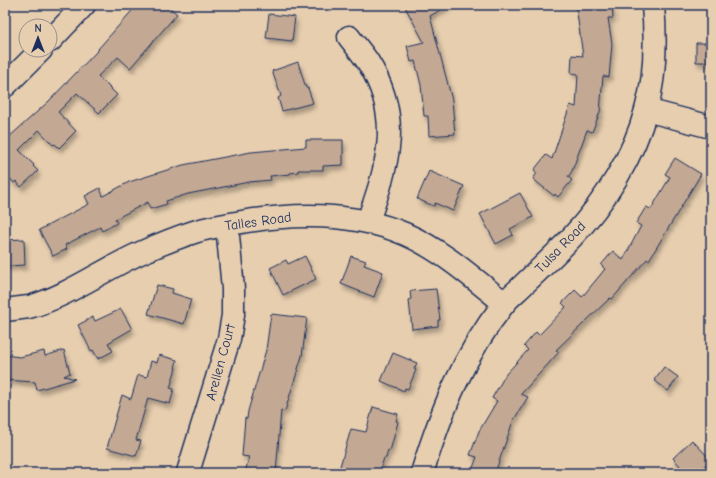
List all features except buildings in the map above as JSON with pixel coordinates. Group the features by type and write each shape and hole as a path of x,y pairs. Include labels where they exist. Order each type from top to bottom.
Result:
{"street":[{"path":"58,33 84,5"},
{"name":"Tulsa Road","path":"422,473 436,432 464,364 483,332 504,303 571,238 593,213 614,182 632,147 646,110 653,75 656,42 654,5"},
{"path":"349,37 368,62 378,82 386,106 390,130 388,156 368,222"},
{"path":"5,86 33,58"},
{"path":"646,110 711,127"},
{"name":"Talles Road","path":"5,310 28,307 52,298 136,254 196,231 267,218 298,215 331,216 368,222 405,234 431,247 504,303"},
{"name":"Arellen Court","path":"188,472 229,339 233,315 233,289 226,225"}]}
